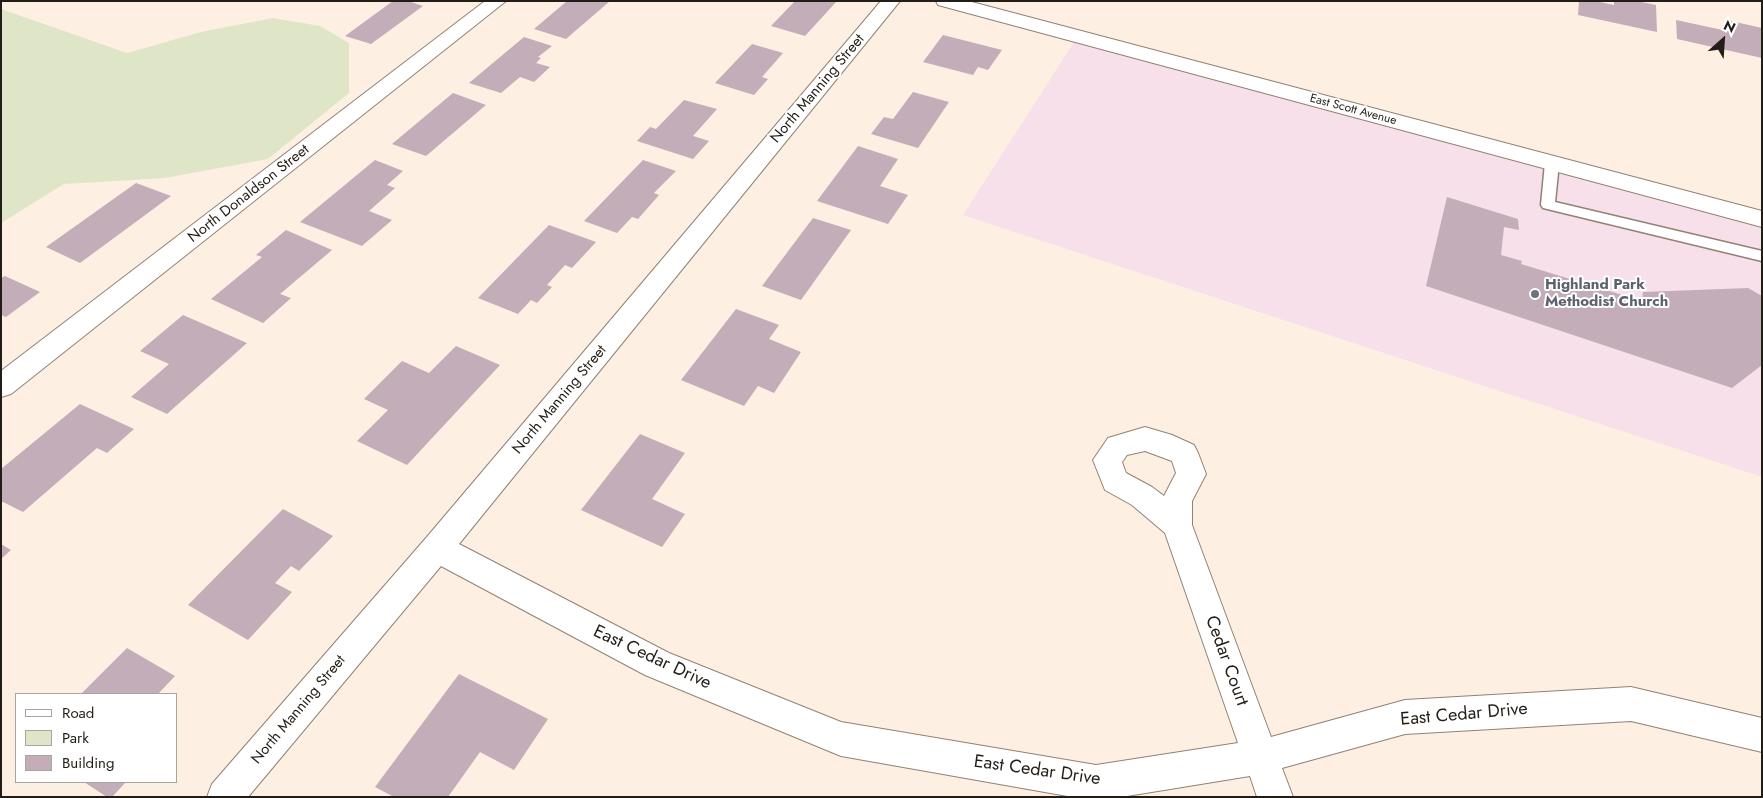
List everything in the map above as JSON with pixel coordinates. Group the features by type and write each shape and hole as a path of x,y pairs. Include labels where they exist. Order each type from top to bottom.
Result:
{"street":[{"name":"North Donaldson Street","path":"1,386 497,1"},
{"name":"North Manning Street","path":"225,797 437,548 891,1"},
{"name":"East Scott Avenue","path":"945,1 1762,219"},
{"name":"Cedar Court","path":"1178,525 1275,797"},
{"name":"East Cedar Drive","path":"437,548 657,664 841,739 1096,783 1260,757 1406,718 1631,704 1762,735"}],"lane":[{"path":"1552,163 1548,205 1762,256"}],"shaded area":[{"name":"Highland Park Methodist Church","path":"1074,42 1762,228 1762,477 963,215"}],"green space":[{"path":"1,9 127,53 201,32 273,18 320,26 349,43 349,93 268,159 165,178 64,184 1,223"}],"building":[{"path":"393,1 408,1 423,6 371,44 345,36"},
{"path":"567,1 610,1 566,39 534,29"},
{"path":"795,1 837,1 805,36 771,26"},
{"path":"1579,1 1595,1 1614,5 1614,1 1636,1 1656,5 1657,32 1578,15"},
{"path":"1676,20 1732,32 1731,21 1762,28 1762,58 1677,39"},
{"path":"943,35 1002,50 988,70 978,67 973,75 923,62"},
{"path":"524,37 552,46 538,57 541,58 536,63 550,67 534,82 520,77 501,93 469,83"},
{"path":"752,44 783,53 762,77 768,79 754,95 715,83"},
{"path":"913,92 949,102 918,148 871,134 884,117 893,119"},
{"path":"453,93 486,105 426,156 392,144"},
{"path":"684,100 717,109 693,136 709,141 693,159 637,141 650,127 656,129"},
{"path":"858,146 898,159 880,186 908,195 888,224 817,201"},
{"path":"375,160 403,171 387,185 395,188 369,211 392,220 362,246 300,222"},
{"path":"643,160 676,171 654,193 659,195 638,219 632,217 617,233 584,221"},
{"path":"136,183 171,196 80,263 46,247"},
{"name":"Highland Park Methodist Church","path":"1447,197 1518,219 1519,230 1504,227 1501,255 1522,261 1521,264 1642,301 1643,292 1748,288 1762,296 1762,365 1732,388 1426,286"},
{"path":"813,218 851,230 801,300 762,286"},
{"path":"549,225 596,242 572,268 565,265 547,285 552,287 537,303 531,300 518,314 478,298"},
{"path":"286,230 332,250 280,294 291,298 263,323 211,299 262,257 256,255"},
{"path":"5,276 40,292 6,317 1,315 1,278"},
{"path":"736,309 779,325 769,339 801,352 774,393 758,386 744,406 681,380"},
{"path":"183,315 247,343 167,414 131,397 169,364 140,351"},
{"path":"456,346 500,365 407,465 357,441 388,410 364,399 402,361 429,373"},
{"path":"80,404 134,429 107,453 97,448 23,512 1,501 1,469"},
{"path":"640,434 685,453 652,499 685,514 662,547 581,510"},
{"path":"283,509 333,536 299,571 291,566 275,583 292,592 248,640 188,605"},
{"path":"1,544 11,550 1,559"},
{"path":"127,648 175,676 159,693 82,693"},
{"path":"459,674 548,719 514,770 480,752 448,797 394,797 375,787"},
{"path":"86,783 125,783 112,797 107,797"}],"place":[{"name":"Highland Park Methodist Church","path":"1535,294"}]}
